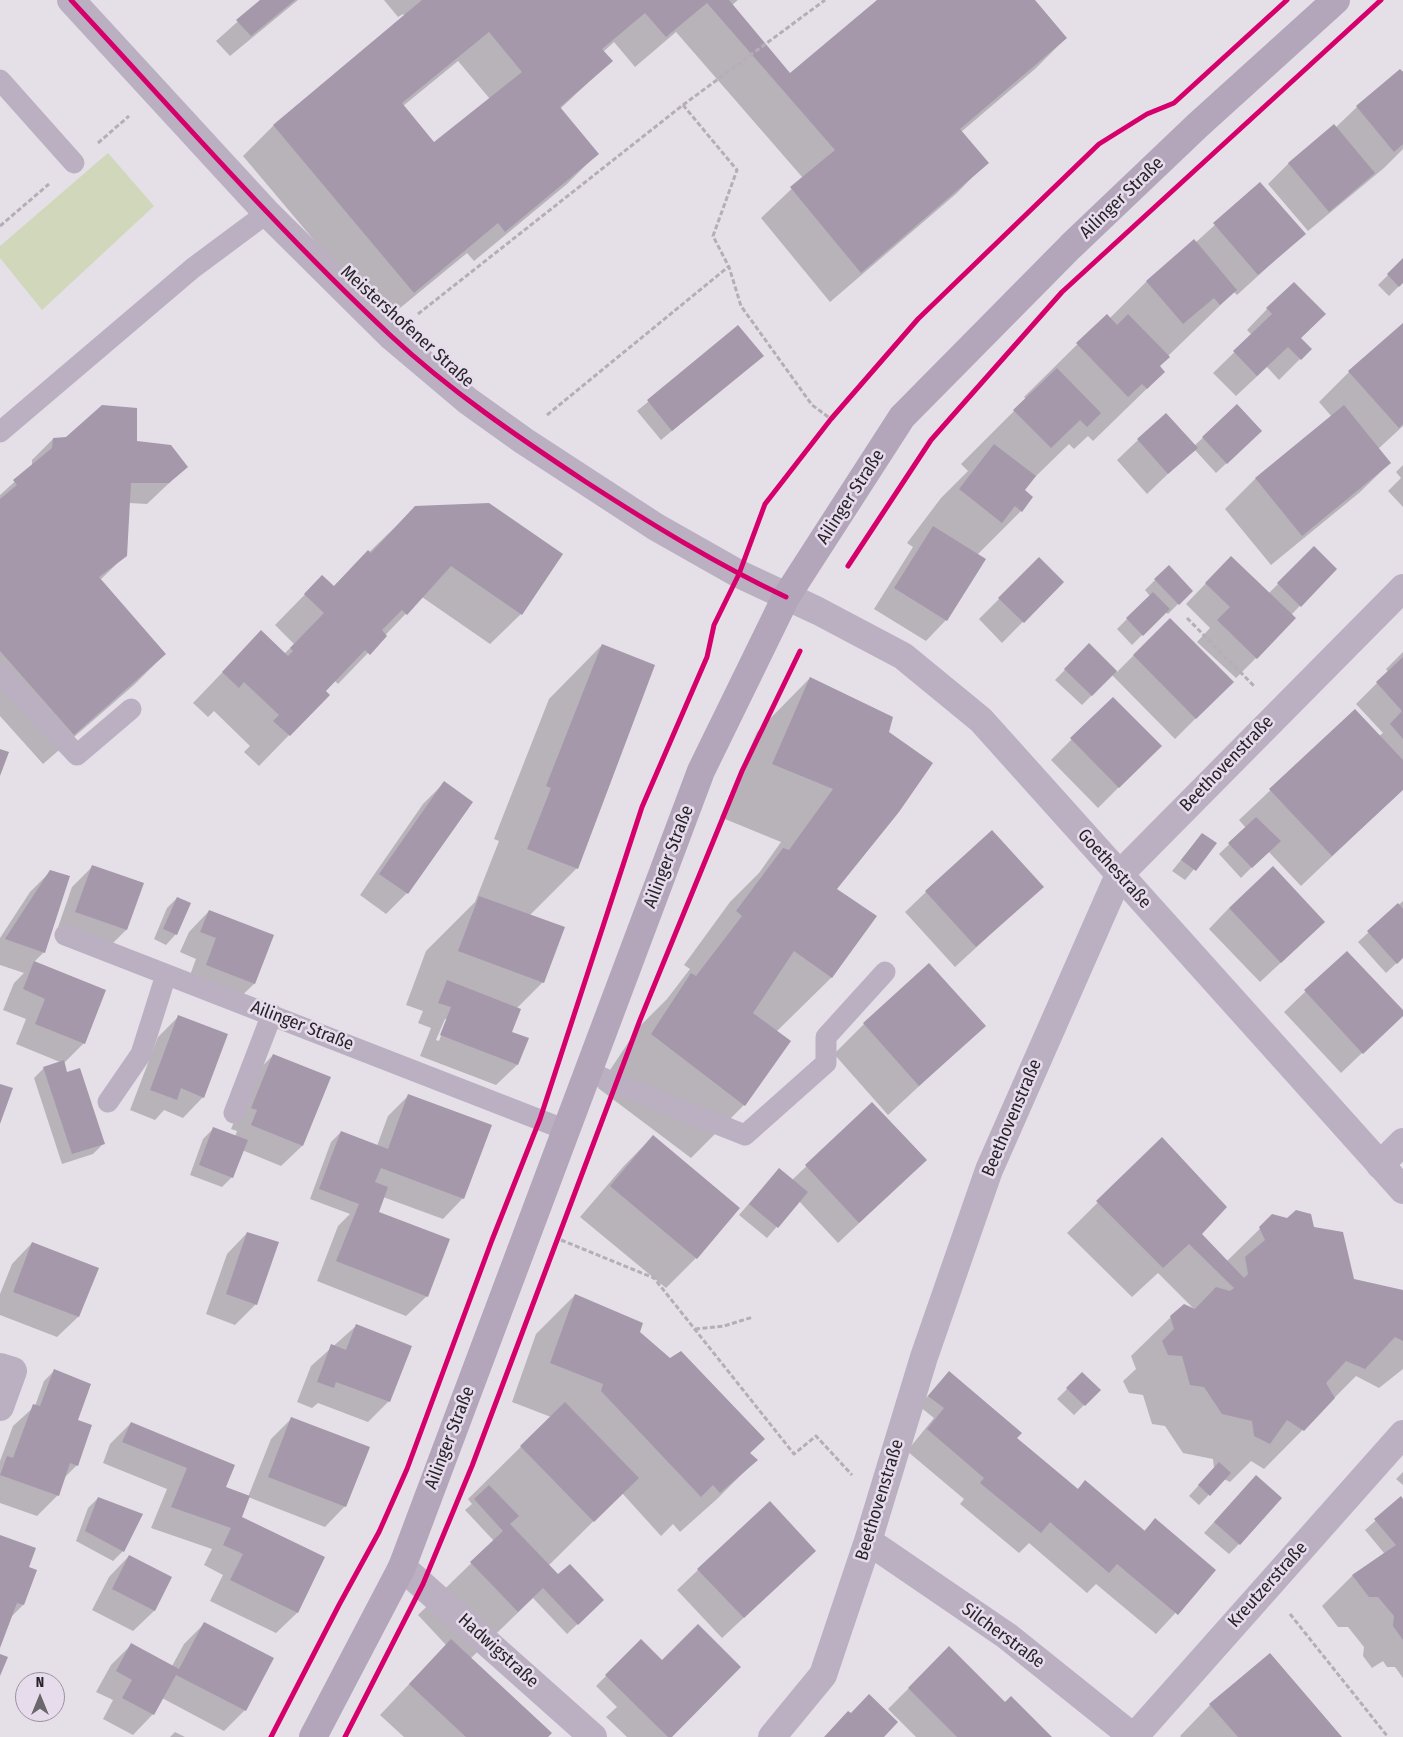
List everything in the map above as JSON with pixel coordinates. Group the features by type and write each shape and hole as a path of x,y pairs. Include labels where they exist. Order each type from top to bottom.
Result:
{"main road":[{"name":"Ailinger Straße","path":"313,1737 402,1567 701,771 786,597 902,417 1078,240 1198,126 1336,0"}],"street":[{"name":"Meistershofener Straße","path":"71,0 267,213 391,336 468,401 524,441 656,527 740,574 786,597"},
{"name":"Beethovenstraße","path":"772,1737 823,1676 868,1541 924,1357 989,1170 1119,874 1403,588"},
{"name":"Goethestraße","path":"786,597 818,611 903,656 974,714 1403,1190"},
{"path":"1380,1165 1403,1142"},
{"path":"0,1367 14,1371 0,1407"},
{"name":"Kreutzerstraße","path":"1133,1737 1403,1434"},
{"name":"Silcherstraße","path":"868,1541 1007,1636 1133,1737"},
{"name":"Hadwigstraße","path":"402,1567 593,1737"}],"lane":[{"path":"0,80 74,162"},
{"path":"0,432 193,268 267,213"},
{"path":"0,673 77,755 131,709"},
{"name":"Ailinger Straße","path":"65,935 566,1130"},
{"path":"588,1071 745,1135 826,1063 826,1037 885,972"},
{"path":"108,1102 141,1054 166,975"},
{"path":"234,1112 272,1014"}],"path":[{"path":"415,316 683,105 825,0"},
{"path":"683,105 737,170 713,236 728,267 741,306 812,405 830,419"},
{"path":"545,417 728,267"},
{"path":"1187,618 1279,711"},
{"path":"557,1239 654,1278 794,1454 816,1436 858,1482"},
{"path":"694,1329 724,1326 753,1318"},
{"path":"1268,1586 1388,1737"}],"green space":[{"path":"108,153 154,206 42,310 0,258 0,246"}],"building":[{"path":"260,0 295,0 251,36 236,20"},
{"path":"422,0 729,0 790,73 877,0 1035,0 1067,38 960,129 989,163 861,273 790,187 835,150 707,3 666,37 645,13 602,49 613,61 560,107 599,154 505,232 498,223 414,293 273,125","holes":["489,32 522,72 434,142 402,103"]},
{"path":"1400,69 1403,72 1403,144 1394,152 1356,106"},
{"path":"1334,124 1375,173 1329,212 1288,163"},
{"path":"1260,182 1306,234 1258,275 1213,223"},
{"path":"1194,239 1237,290 1220,305 1214,298 1183,324 1146,281"},
{"path":"1403,258 1403,283 1399,287 1387,274"},
{"path":"1294,282 1326,314 1301,338 1312,349 1301,360 1288,347 1257,376 1233,351 1272,314 1266,308"},
{"path":"1107,314 1117,325 1128,314 1170,357 1160,366 1165,372 1147,389 1142,384 1128,397 1076,343"},
{"path":"1403,323 1403,424 1399,428 1348,371"},
{"path":"738,325 764,356 672,431 647,400"},
{"path":"1057,368 1101,413 1087,427 1080,420 1051,448 1013,410"},
{"path":"1237,404 1262,431 1227,464 1202,437"},
{"path":"102,405 137,408 137,441 171,445 188,467 169,483 131,483 127,556 99,577 166,654 74,735 0,651 0,499 17,485 13,480 52,448 53,438 66,437"},
{"path":"1344,405 1391,463 1302,536 1255,478"},
{"path":"1166,413 1198,448 1168,474 1137,439"},
{"path":"994,444 1036,476 1025,490 1033,497 1022,512 1015,506 1002,523 959,489"},
{"path":"489,503 563,554 522,615 451,566 407,615 402,610 382,630 387,636 370,655 365,650 326,691 330,695 290,736 273,721 279,715 244,682 239,688 222,672 261,630 288,656 293,651 290,648 324,613 304,594 322,575 334,586 368,550 371,553 415,506"},
{"path":"933,526 986,559 947,621 894,588"},
{"path":"1314,546 1337,569 1301,607 1277,583"},
{"path":"1231,556 1296,618 1257,659 1217,620 1230,607 1205,583"},
{"path":"1039,557 1064,582 1024,623 998,598"},
{"path":"1169,565 1193,591 1179,605 1154,579"},
{"path":"1153,592 1170,609 1143,636 1126,618"},
{"path":"1170,618 1234,682 1196,719 1133,655"},
{"path":"1089,643 1117,671 1092,696 1064,669"},
{"path":"602,644 655,665 578,869 527,849 551,788 546,786"},
{"path":"1403,657 1403,739 1390,724 1402,711 1376,682"},
{"path":"810,677 893,717 889,732 933,763 899,812 837,889 877,916 832,978 794,951 753,1013 791,1041 745,1106 651,1034 691,973 696,976 742,916 736,911 783,848 789,850 833,789 772,764"},
{"path":"1113,697 1162,746 1119,788 1070,738"},
{"path":"1355,709 1403,760 1403,790 1332,856 1269,789"},
{"path":"0,749 9,752 0,776"},
{"path":"444,781 473,802 408,894 379,874"},
{"path":"1256,817 1281,841 1252,868 1228,843"},
{"path":"992,830 1044,887 976,947 925,891"},
{"path":"1202,833 1217,843 1196,871 1181,860"},
{"path":"92,865 144,883 127,930 75,912"},
{"path":"1273,866 1325,922 1281,963 1229,908"},
{"path":"50,870 70,876 45,953 5,939"},
{"path":"479,896 565,927 544,983 458,951"},
{"path":"177,897 191,903 177,935 163,929"},
{"path":"1398,903 1403,909 1403,958 1397,964 1367,931"},
{"path":"209,910 274,935 255,984 206,965 216,938 200,932"},
{"path":"1347,951 1403,1010 1403,1016 1363,1054 1304,990"},
{"path":"34,961 106,990 85,1044 35,1024 45,999 23,989"},
{"path":"929,963 986,1026 919,1086 863,1023"},
{"path":"447,980 521,1009 512,1032 529,1038 518,1065 440,1035 451,1007 438,1003"},
{"path":"178,1015 228,1034 204,1098 181,1088 177,1100 150,1090"},
{"path":"273,1054 331,1077 303,1146 251,1125 257,1110 251,1108"},
{"path":"64,1060 67,1072 80,1068 105,1144 72,1154 43,1067"},
{"path":"0,1084 13,1088 0,1124"},
{"path":"408,1094 492,1125 464,1199 381,1168 375,1182 388,1187 379,1212 450,1239 428,1297 336,1261 359,1204 319,1189 341,1131 388,1149"},
{"path":"872,1102 927,1160 859,1223 805,1165"},
{"path":"213,1127 248,1140 233,1178 199,1165"},
{"path":"653,1135 740,1208 697,1259 610,1186"},
{"path":"1162,1137 1227,1207 1202,1234 1244,1278 1248,1274 1245,1257 1265,1240 1259,1227 1272,1214 1287,1218 1296,1210 1311,1214 1314,1227 1343,1232 1354,1279 1403,1290 1403,1341 1395,1337 1365,1369 1346,1361 1326,1383 1335,1398 1304,1431 1287,1420 1270,1444 1254,1436 1252,1421 1222,1414 1204,1387 1190,1385 1182,1356 1168,1355 1162,1341 1174,1329 1170,1316 1184,1304 1195,1309 1216,1287 1230,1291 1234,1288 1189,1244 1163,1268 1096,1201"},
{"path":"779,1168 808,1192 778,1228 749,1204"},
{"path":"247,1232 279,1242 257,1305 226,1294"},
{"path":"32,1242 99,1268 79,1317 13,1292"},
{"path":"575,1294 643,1323 640,1332 670,1358 681,1351 765,1439 750,1453 758,1460 720,1493 713,1485 701,1497 601,1391 603,1384 550,1363"},
{"path":"356,1324 412,1346 390,1402 336,1382 334,1388 317,1382 331,1344 346,1350"},
{"path":"54,1369 91,1384 78,1420 92,1425 78,1466 70,1463 59,1496 0,1475 7,1456 13,1458 33,1404 40,1406"},
{"path":"949,1371 1022,1433 1017,1438 1078,1489 1085,1480 1145,1531 1155,1518 1216,1570 1178,1615 1117,1564 1109,1573 1050,1522 1041,1533 980,1483 984,1478 927,1429 944,1408 928,1396"},
{"path":"1082,1372 1101,1390 1085,1406 1066,1388"},
{"path":"565,1402 639,1478 594,1522 520,1446"},
{"path":"291,1417 370,1447 346,1507 268,1477"},
{"path":"131,1422 235,1465 226,1487 250,1496 242,1517 325,1557 298,1613 230,1580 243,1554 223,1545 231,1528 171,1507 187,1468 122,1442"},
{"path":"1219,1462 1231,1473 1210,1496 1198,1485"},
{"path":"1256,1475 1282,1498 1240,1545 1214,1522"},
{"path":"489,1485 519,1516 510,1524 558,1574 570,1564 604,1600 578,1625 543,1588 518,1612 470,1562 503,1531 474,1499"},
{"path":"1401,1496 1403,1499 1403,1640 1393,1626 1394,1616 1378,1597 1369,1597 1352,1575 1396,1545 1374,1519"},
{"path":"98,1497 143,1514 124,1552 85,1531"},
{"path":"770,1501 816,1551 744,1618 697,1569"},
{"path":"0,1535 36,1548 29,1567 37,1570 24,1605 17,1603 0,1648"},
{"path":"129,1555 172,1577 155,1611 112,1589"},
{"path":"204,1622 274,1658 246,1711 176,1675 154,1715 122,1698 132,1680 116,1671 131,1643 179,1669"},
{"path":"698,1624 741,1667 672,1737 668,1737 605,1675 641,1639 662,1660"},
{"path":"451,1639 552,1733 548,1737 466,1737 409,1684"},
{"path":"949,1646 1005,1702 1011,1696 1052,1737 957,1737 908,1688"},
{"path":"1270,1653 1342,1737 1238,1737 1209,1704"},
{"path":"0,1654 8,1657 0,1676"},
{"path":"869,1694 898,1722 884,1737 824,1737 848,1711 851,1713"}],"cycle path":[{"path":"71,0 307,254 413,356 460,394 610,498 709,557 786,597"},
{"path":"271,1737 379,1532 407,1469 492,1240 540,1119 642,807 707,657 714,625 739,574 765,504 831,419 918,319 1099,144 1147,114 1174,103 1287,0"},
{"path":"848,566 931,440 1062,292 1381,0"},
{"path":"345,1737 423,1584 472,1466 640,1020 742,771 800,651"}]}
